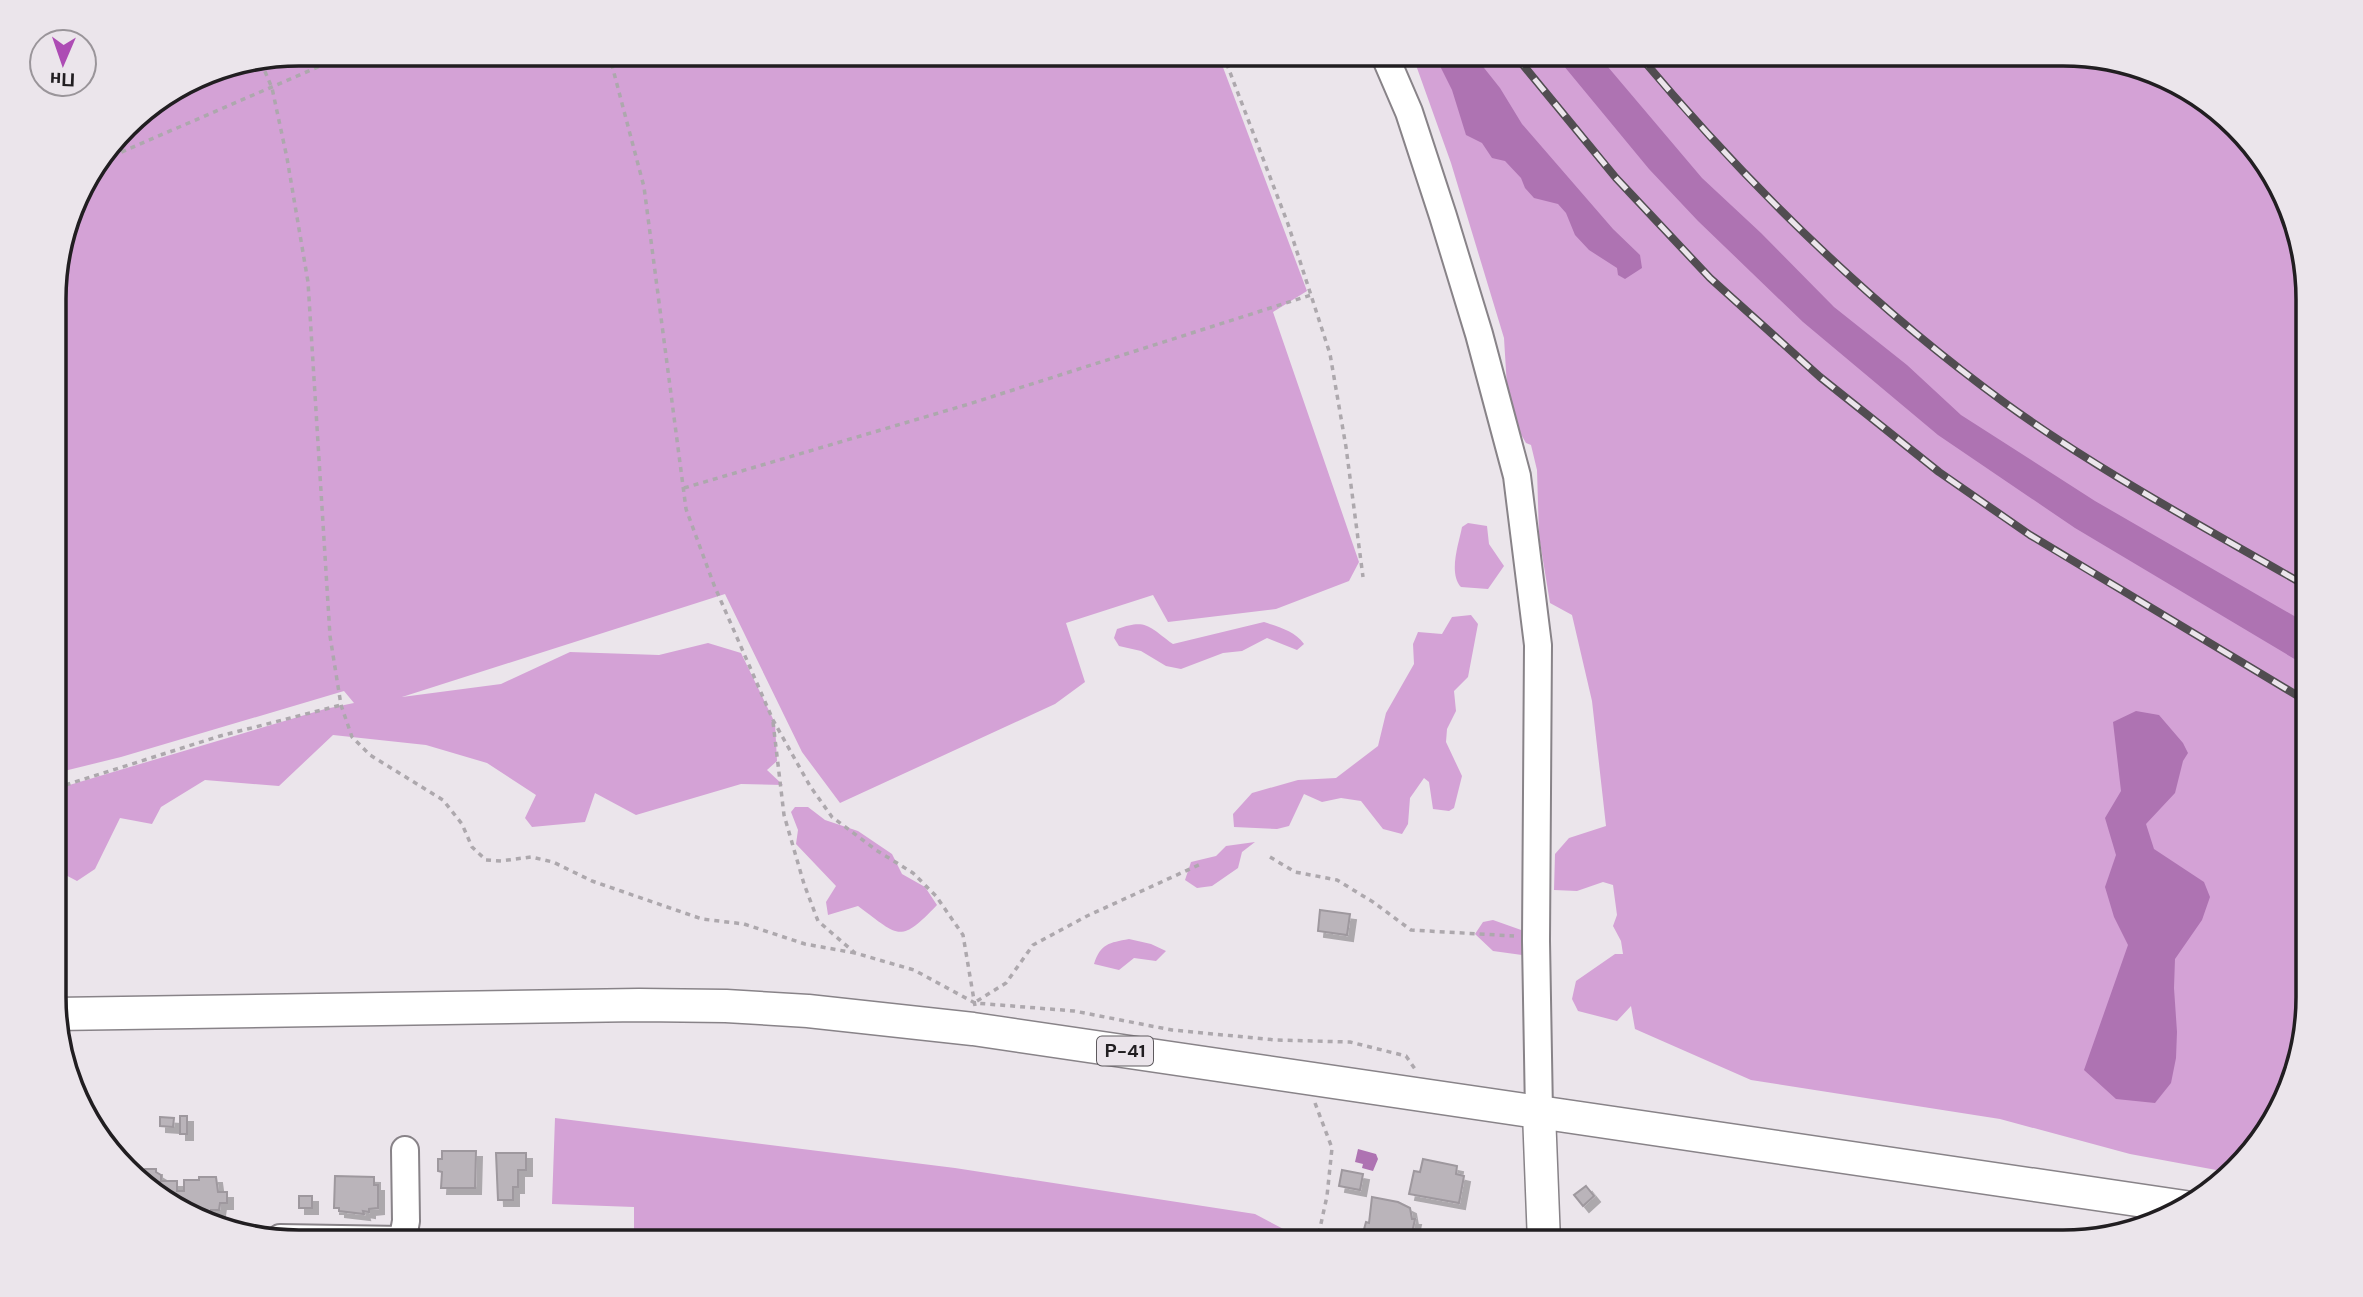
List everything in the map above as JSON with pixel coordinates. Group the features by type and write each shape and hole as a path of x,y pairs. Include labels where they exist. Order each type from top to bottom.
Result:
{"main road":[{"name":"Р-41","path":"67,1014 688,1006 974,1016 1320,1080 2171,1204"},
{"path":"1539,1114 1544,1230"}],"street":[{"path":"1389,66 1409,112 1443,216 1479,334 1517,476 1538,645 1536,941 1539,1114"},
{"path":"404,1230 405,1150"}],"path":[{"path":"118,153 321,66"},
{"path":"612,66 644,187 686,509 715,585 773,720 810,786 832,817 876,850 913,873 936,896 963,935 974,1016"},
{"path":"1228,66 1288,224 1329,354 1346,447 1363,577"},
{"path":"264,69 272,88 287,158 308,282 330,636 341,705 352,737 370,755 443,800 463,824 472,847 486,860 531,857 552,862 592,881 702,919 744,924 805,944 855,953 914,970 974,1016 1074,1011 1172,1030 1276,1040 1350,1042 1406,1056 1433,1097"},
{"path":"683,489 969,404 1311,295"},
{"path":"66,784 220,736 341,705"},
{"path":"773,720 784,816 804,884 818,921 855,953"},
{"path":"1270,857 1294,872 1338,880 1411,930 1506,935 1536,941"},
{"path":"974,1016 1006,983 1033,945 1087,916 1203,863"},
{"path":"1320,1080 1315,1104 1332,1148 1327,1196 1320,1230"}],"shaded area":[{"path":"299,66 1223,66 1307,291 1273,312 1359,562 1349,581 1276,609 1168,622 1153,595 1066,623 1085,682 1055,704 840,803 802,752 725,594 402,697 501,684 570,652 659,655 708,643 741,653 775,723 777,761 767,770 783,785 741,784 636,815 595,793 585,822 532,827 525,818 536,795 487,763 426,745 333,735 279,786 205,780 161,807 152,824 120,818 95,869 77,881 66,875 66,786 325,709 354,703 344,691 121,757 66,770 67,284 74,239 84,210 106,170 124,146 146,124 170,106 196,91 239,74"},
{"path":"1416,66 2079,67 2139,79 2167,91 2217,124 2239,146 2265,183 2279,210 2295,269 2296,998 2295,1028 2279,1087 2257,1127 2219,1171 2130,1154 2000,1119 1751,1080 1635,1029 1631,1006 1617,1021 1578,1011 1572,999 1576,981 1615,954 1623,954 1621,941 1613,926 1617,915 1613,885 1603,882 1577,891 1554,890 1555,854 1569,838 1606,826 1592,701 1572,615 1550,603 1539,536 1537,470 1531,445 1526,443 1519,431 1507,387 1504,338 1451,163"},
{"path":"1440,66 1483,66 1522,124 1613,229 1640,255 1642,268 1625,279 1618,275 1617,268 1589,250 1575,235 1566,213 1558,204 1534,198 1521,178 1505,161 1492,158 1482,143 1466,135 1452,90"},
{"path":"1564,66 1607,66 1702,178 1834,307 1907,365 1961,415 2095,501 2296,617 2296,660 2075,528 1938,435 1803,322 1698,221 1649,169"},
{"path":"1468,523 1487,526 1489,544 1504,566 1488,589 1461,587 1457,581 1457,549 1462,527"},
{"path":"1471,615 1478,624 1468,677 1454,691 1456,711 1447,729 1446,742 1462,776 1454,808 1449,811 1433,809 1429,782 1424,778 1410,798 1408,824 1402,834 1383,829 1361,801 1341,798 1322,802 1304,794 1289,826 1277,829 1234,827 1233,814 1252,793 1298,780 1336,778 1378,746 1386,713 1414,664 1413,644 1418,632 1442,634 1452,617"},
{"path":"1264,622 1291,633 1304,644 1297,650 1267,638 1242,651 1223,653 1181,669 1166,666 1141,651 1119,646 1114,638 1117,629 1142,624 1173,644"},
{"path":"2136,711 2159,715 2188,753 2183,761 2175,793 2146,824 2154,849 2204,882 2210,897 2202,920 2175,959 2176,1058 2171,1083 2155,1103 2116,1099 2084,1070 2128,945 2114,917 2105,887 2116,855 2105,818 2121,791 2113,722"},
{"path":"795,807 808,807 825,820 858,831 892,854 902,874 925,887 937,905 914,926 899,932 882,924 858,906 828,915 826,902 836,886 796,844 798,830 791,812"},
{"path":"1255,842 1242,852 1238,868 1212,886 1197,888 1185,880 1191,862 1216,856 1226,846"},
{"path":"1493,920 1524,931 1527,949 1522,955 1493,951 1475,934 1483,922"},
{"path":"1129,939 1166,951 1156,961 1134,958 1119,970 1094,964 1107,945"},
{"path":"555,1118 955,1168 1255,1214 1285,1230 634,1230 634,1207 552,1204"},
{"path":"1358,1149 1376,1154 1378,1159 1373,1171 1362,1168 1363,1164 1355,1162"}],"building":[{"path":"1320,910 1350,914 1347,935 1318,931"},
{"path":"180,1116 187,1116 187,1134 180,1134"},
{"path":"160,1117 174,1118 173,1127 160,1126"},
{"path":"442,1151 476,1151 475,1188 441,1188 442,1172 438,1171 438,1159 442,1159"},
{"path":"496,1153 526,1153 526,1170 518,1170 518,1187 513,1187 513,1200 498,1200"},
{"path":"1423,1159 1457,1166 1456,1174 1464,1176 1459,1203 1409,1194 1414,1171 1420,1172"},
{"path":"156,1169 161,1175 161,1181 177,1181 177,1191 184,1191 184,1180 216,1177 218,1192 227,1192 227,1203 220,1203 219,1210 211,1210 210,1213 170,1191 144,1171"},
{"path":"1342,1170 1363,1174 1360,1190 1339,1186"},
{"path":"335,1176 374,1177 374,1185 378,1185 378,1208 369,1209 369,1212 363,1211 364,1214 334,1208"},
{"path":"1586,1186 1594,1196 1583,1206 1574,1195"},
{"path":"299,1196 312,1196 312,1208 299,1208"},
{"path":"1372,1197 1398,1202 1410,1208 1412,1219 1415,1219 1413,1230 1364,1230 1366,1222 1369,1223"}],"railway":[{"path":"1524,66 1616,178 1710,278 1820,377 1939,472 2030,535 2296,695"},
{"path":"1648,66 1722,149 1811,240 1905,325 1954,365 2078,453 2296,580"}]}
